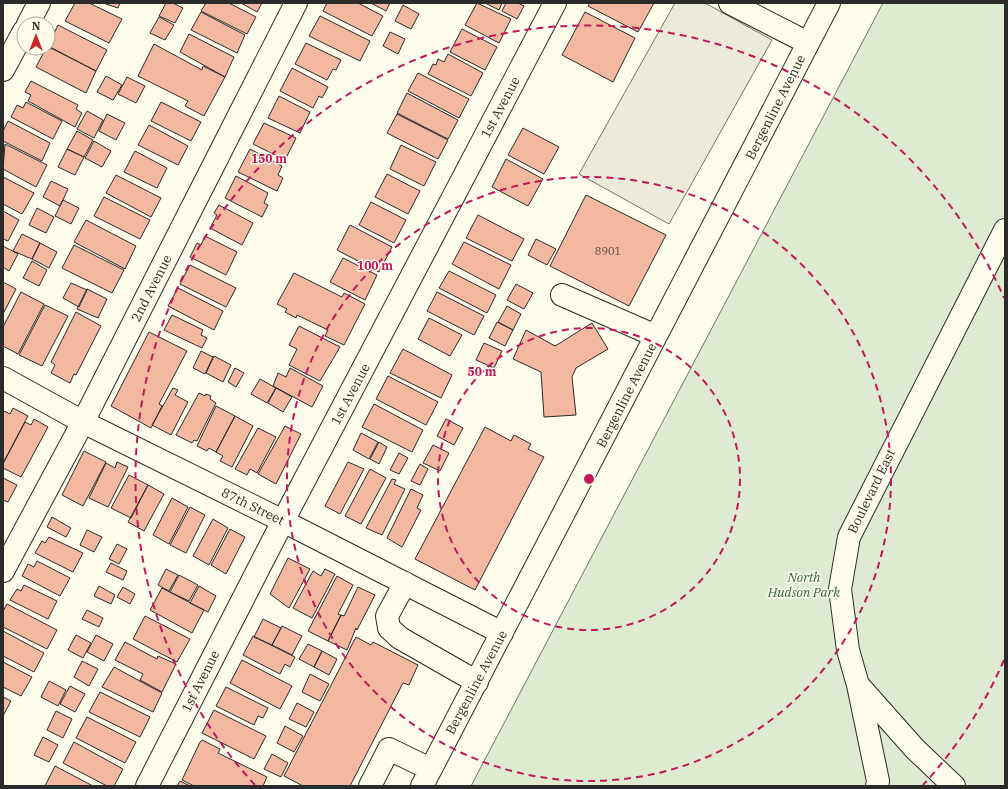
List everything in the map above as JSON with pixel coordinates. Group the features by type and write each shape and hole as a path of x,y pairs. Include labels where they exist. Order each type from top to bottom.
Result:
{"street":[{"path":"32,16 38,3"},
{"name":"2nd Avenue","path":"3,571 83,422 296,3"},
{"name":"1st Avenue","path":"147,786 283,521 555,3"},
{"name":"Bergenline Avenue","path":"426,778 829,3"},
{"path":"743,6 808,43"},
{"path":"3,70 16,46"},
{"name":"Boulevard East","path":"954,786 915,749 858,685 848,650 840,589 849,537 880,472 1005,230"},
{"path":"562,295 656,336"},
{"name":"87th Street","path":"3,378 83,422 283,521 502,633"},
{"path":"405,583 388,616 388,628 400,638 477,682"},
{"path":"858,685 878,781 877,786"},
{"path":"370,786 389,749 426,778"}],"green space":[{"name":"North Hudson Park","path":"883,3 1005,3 1005,786 471,786"}],"shaded area":[{"path":"675,3 705,3 772,40 669,224 579,174"}],"building":[{"path":"75,3 89,3 122,19 109,43 65,21"},
{"path":"103,3 120,3 118,8"},
{"path":"166,3 173,3 183,8 175,23 159,16"},
{"path":"206,3 229,3 256,17 247,34 201,11"},
{"path":"241,3 262,3 257,12"},
{"path":"327,3 358,3 383,16 372,36 323,11"},
{"path":"371,3 390,3 386,11"},
{"path":"477,3 511,19 499,43 465,25"},
{"path":"485,3 502,3 499,10"},
{"path":"506,3 518,3 524,6 517,19 502,11"},
{"path":"590,3 654,3 638,32 588,6"},
{"path":"403,5 419,14 411,29 395,21"},
{"path":"201,12 245,35 237,53 191,30"},
{"path":"585,12 635,38 613,82 562,55"},
{"path":"320,16 370,41 360,61 309,36"},
{"path":"159,17 174,25 165,40 150,33"},
{"path":"58,25 107,50 96,71 56,50 56,29"},
{"path":"462,29 497,47 485,70 450,52"},
{"path":"390,32 405,39 398,54 383,46"},
{"path":"189,34 234,57 225,77 180,52"},
{"path":"306,43 341,60 336,70 333,69 327,80 295,64"},
{"path":"154,44 202,70 203,66 225,77 204,116 185,106 188,101 138,76"},
{"path":"56,51 96,71 86,93 36,67 42,56 56,56"},
{"path":"448,54 483,73 471,96 428,74 433,64 436,65 438,59 444,62"},
{"path":"292,68 328,87 322,98 319,96 313,108 280,91"},
{"path":"418,73 469,99 459,118 408,91"},
{"path":"106,76 122,85 113,100 97,92"},
{"path":"127,77 145,86 136,103 118,94"},
{"path":"31,81 78,105 76,109 82,113 75,127 28,101 31,95 25,92"},
{"path":"407,93 458,120 448,139 397,113"},
{"path":"279,96 310,112 300,133 268,118"},
{"path":"26,102 62,121 53,139 11,117 17,105 23,108"},
{"path":"161,102 201,122 191,141 151,121"},
{"path":"87,111 103,120 94,138 77,129"},
{"path":"107,114 125,123 116,140 99,131"},
{"path":"397,114 448,140 438,159 387,133"},
{"path":"8,121 50,143 42,161 3,141 3,131"},
{"path":"264,123 296,138 285,160 253,144"},
{"path":"149,125 188,146 178,165 138,145"},
{"path":"523,128 559,147 544,174 508,155"},
{"path":"77,131 93,140 84,157 67,149"},
{"path":"94,141 111,151 102,167 85,158"},
{"path":"5,144 47,165 36,187 3,169"},
{"path":"401,145 436,162 424,186 390,169"},
{"path":"67,149 84,157 75,175 58,167"},
{"path":"250,149 282,166 278,175 283,178 277,191 238,172"},
{"path":"135,151 167,168 157,188 124,172"},
{"path":"506,159 543,179 528,206 492,187"},
{"path":"387,174 420,191 408,214 375,197"},
{"path":"116,175 161,198 151,217 106,193"},
{"path":"236,176 268,193 264,203 268,205 262,217 225,198"},
{"path":"3,177 34,193 22,214 3,204"},
{"path":"51,181 68,189 60,206 43,197"},
{"path":"586,195 666,235 629,306 550,266"},
{"path":"104,197 150,220 140,239 94,216"},
{"path":"63,200 79,208 71,224 55,216"},
{"path":"371,202 406,220 394,243 359,225"},
{"path":"219,205 253,223 242,245 210,228 217,215 214,213"},
{"path":"37,208 54,217 46,233 29,225"},
{"path":"3,211 19,220 8,241 3,239"},
{"path":"478,215 524,239 512,261 466,238"},
{"path":"86,220 136,246 125,269 74,242"},
{"path":"350,225 392,247 379,272 337,250"},
{"path":"22,234 40,243 32,259 13,251"},
{"path":"205,236 237,252 226,275 190,257 197,243 201,245"},
{"path":"536,239 556,249 547,265 528,255"},
{"path":"464,242 511,265 499,289 452,264"},
{"path":"40,243 57,252 49,268 32,259"},
{"path":"74,245 124,270 112,293 62,268"},
{"path":"3,246 18,254 9,271 3,267"},
{"path":"343,258 377,275 365,300 330,282"},
{"path":"32,261 47,270 39,286 23,278"},
{"path":"190,265 236,288 226,307 180,284"},
{"path":"449,271 496,295 487,313 439,288"},
{"path":"294,273 342,297 344,293 365,304 344,345 325,336 328,330 297,315 296,318 285,312 287,309 277,304"},
{"path":"3,282 16,289 3,314"},
{"path":"71,283 87,290 79,307 63,298"},
{"path":"516,284 533,293 524,309 507,300"},
{"path":"178,288 223,311 214,330 168,306"},
{"path":"87,289 107,299 98,318 77,309"},
{"path":"21,292 44,304 18,354 3,346 3,327"},
{"path":"437,292 484,316 474,335 427,311"},
{"path":"45,305 68,316 42,366 19,355"},
{"path":"507,306 521,314 513,330 498,322"},
{"path":"76,312 101,326 76,375 74,374 70,383 51,373 55,365 51,362"},
{"path":"172,315 203,330 201,335 207,338 202,348 164,330"},
{"path":"429,318 462,335 450,356 418,339"},
{"path":"497,322 513,330 505,346 489,338"},
{"path":"592,323 608,349 576,368 572,377 576,415 544,417 541,372 513,359 526,330 555,346"},
{"path":"299,326 340,347 320,381 289,365 297,349 289,345"},
{"path":"149,332 187,351 159,404 162,406 151,428 111,406"},
{"path":"484,343 502,351 494,368 476,360"},
{"path":"403,349 452,375 441,398 390,373"},
{"path":"201,351 213,357 205,374 193,368"},
{"path":"214,356 231,365 223,382 206,373"},
{"path":"235,368 244,373 236,387 228,382"},
{"path":"290,368 323,386 312,407 273,386 278,373 286,377"},
{"path":"388,376 438,402 426,425 376,399"},
{"path":"260,379 276,388 267,403 251,394"},
{"path":"173,388 178,390 175,395 188,402 171,435 152,425"},
{"path":"276,388 292,397 283,412 268,403"},
{"path":"199,393 205,396 206,394 211,396 210,399 216,403 197,441 194,440 192,443 176,435"},
{"path":"374,404 423,430 412,452 362,427"},
{"path":"216,406 235,416 216,452 209,448 207,451 197,446"},
{"path":"13,408 28,416 3,463 3,413 4,411 10,414"},
{"path":"235,416 253,426 232,467 220,461 223,456 216,452"},
{"path":"34,419 48,427 21,477 3,468 3,464 25,422 31,425"},
{"path":"446,419 463,428 454,445 437,436"},
{"path":"285,426 301,434 276,484 258,474"},
{"path":"485,427 511,441 514,435 531,444 528,449 544,457 475,590 415,559"},
{"path":"258,428 276,437 257,473 250,469 247,475 235,469"},
{"path":"361,433 378,442 369,459 353,450"},
{"path":"379,442 387,447 379,464 370,459"},
{"path":"433,445 449,453 440,471 423,463"},
{"path":"84,451 106,462 83,506 62,495"},
{"path":"399,453 408,458 399,474 390,470"},
{"path":"117,462 128,467 108,507 89,498 106,463 115,468"},
{"path":"348,462 364,469 340,514 325,506"},
{"path":"420,464 428,469 420,485 411,481"},
{"path":"370,469 386,478 361,524 345,516"},
{"path":"129,475 148,485 131,518 111,508"},
{"path":"3,478 17,485 8,502 3,500"},
{"path":"392,479 396,480 394,484 405,489 382,535 366,528"},
{"path":"148,485 164,494 144,531 128,522"},
{"path":"411,489 423,495 417,508 421,510 402,547 387,538"},
{"path":"172,498 188,507 169,544 153,535"},
{"path":"190,507 205,515 186,553 170,545"},
{"path":"52,517 71,528 66,537 47,527"},
{"path":"213,519 228,528 209,565 193,556"},
{"path":"230,529 245,537 226,574 211,565"},
{"path":"87,530 102,537 94,552 80,545"},
{"path":"49,537 83,553 73,572 35,553 42,541 45,543"},
{"path":"117,544 127,549 119,564 109,559"},
{"path":"288,558 310,569 289,608 270,594"},
{"path":"37,561 70,578 60,596 22,576 28,564 34,567"},
{"path":"111,563 127,571 123,580 106,572"},
{"path":"166,569 178,575 169,591 158,585"},
{"path":"325,569 335,574 312,618 293,608 313,571 321,576"},
{"path":"179,575 198,585 189,601 170,592"},
{"path":"337,576 353,585 338,614 341,615 328,641 308,631"},
{"path":"24,585 57,601 48,619 10,600 17,589 21,591"},
{"path":"99,586 115,595 111,604 94,596"},
{"path":"199,586 216,596 208,612 190,603"},
{"path":"123,587 135,594 130,604 117,597"},
{"path":"358,587 375,595 357,630 356,628 347,650 328,641 341,615 344,616"},
{"path":"162,588 204,610 192,633 150,610"},
{"path":"7,604 57,630 47,649 3,627 3,611"},
{"path":"87,610 103,618 99,627 82,619"},
{"path":"145,616 190,639 177,662 133,639"},
{"path":"263,619 281,628 272,645 254,637"},
{"path":"282,626 302,636 292,655 272,645"},
{"path":"3,631 44,653 34,672 3,656"},
{"path":"76,635 91,643 83,658 68,650"},
{"path":"96,635 113,644 104,661 87,652"},
{"path":"253,636 295,657 290,667 285,664 280,674 243,655"},
{"path":"356,637 371,645 373,642 418,665 409,685 403,683 350,786 303,786 284,776"},
{"path":"125,642 157,659 158,656 176,664 162,692 140,680 143,674 115,660"},
{"path":"308,644 322,651 314,667 299,659"},
{"path":"322,651 337,659 329,675 314,667"},
{"path":"242,660 292,686 280,709 230,683"},
{"path":"82,661 98,669 89,686 74,677"},
{"path":"3,662 32,677 21,696 3,687"},
{"path":"114,667 162,693 153,712 102,687"},
{"path":"310,674 329,684 320,701 302,692"},
{"path":"49,681 66,690 58,706 41,697"},
{"path":"70,686 85,694 75,712 60,704"},
{"path":"226,687 268,708 263,718 258,716 254,725 216,706"},
{"path":"100,692 150,717 140,737 89,712"},
{"path":"3,697 11,701 3,716"},
{"path":"297,703 314,712 306,727 289,719"},
{"path":"214,710 266,736 254,759 202,733"},
{"path":"56,711 72,719 63,738 47,730"},
{"path":"87,717 136,742 125,763 76,738"},
{"path":"285,726 303,736 294,752 277,743"},
{"path":"43,737 58,745 49,762 34,755"},
{"path":"202,740 220,749 218,753 267,777 263,786 194,786 182,780"},
{"path":"74,742 123,769 114,786 107,786 63,763"},
{"path":"272,754 288,763 281,777 264,769"},
{"path":"55,766 93,786 45,786"},
{"path":"180,781 190,786 177,786"}]}
